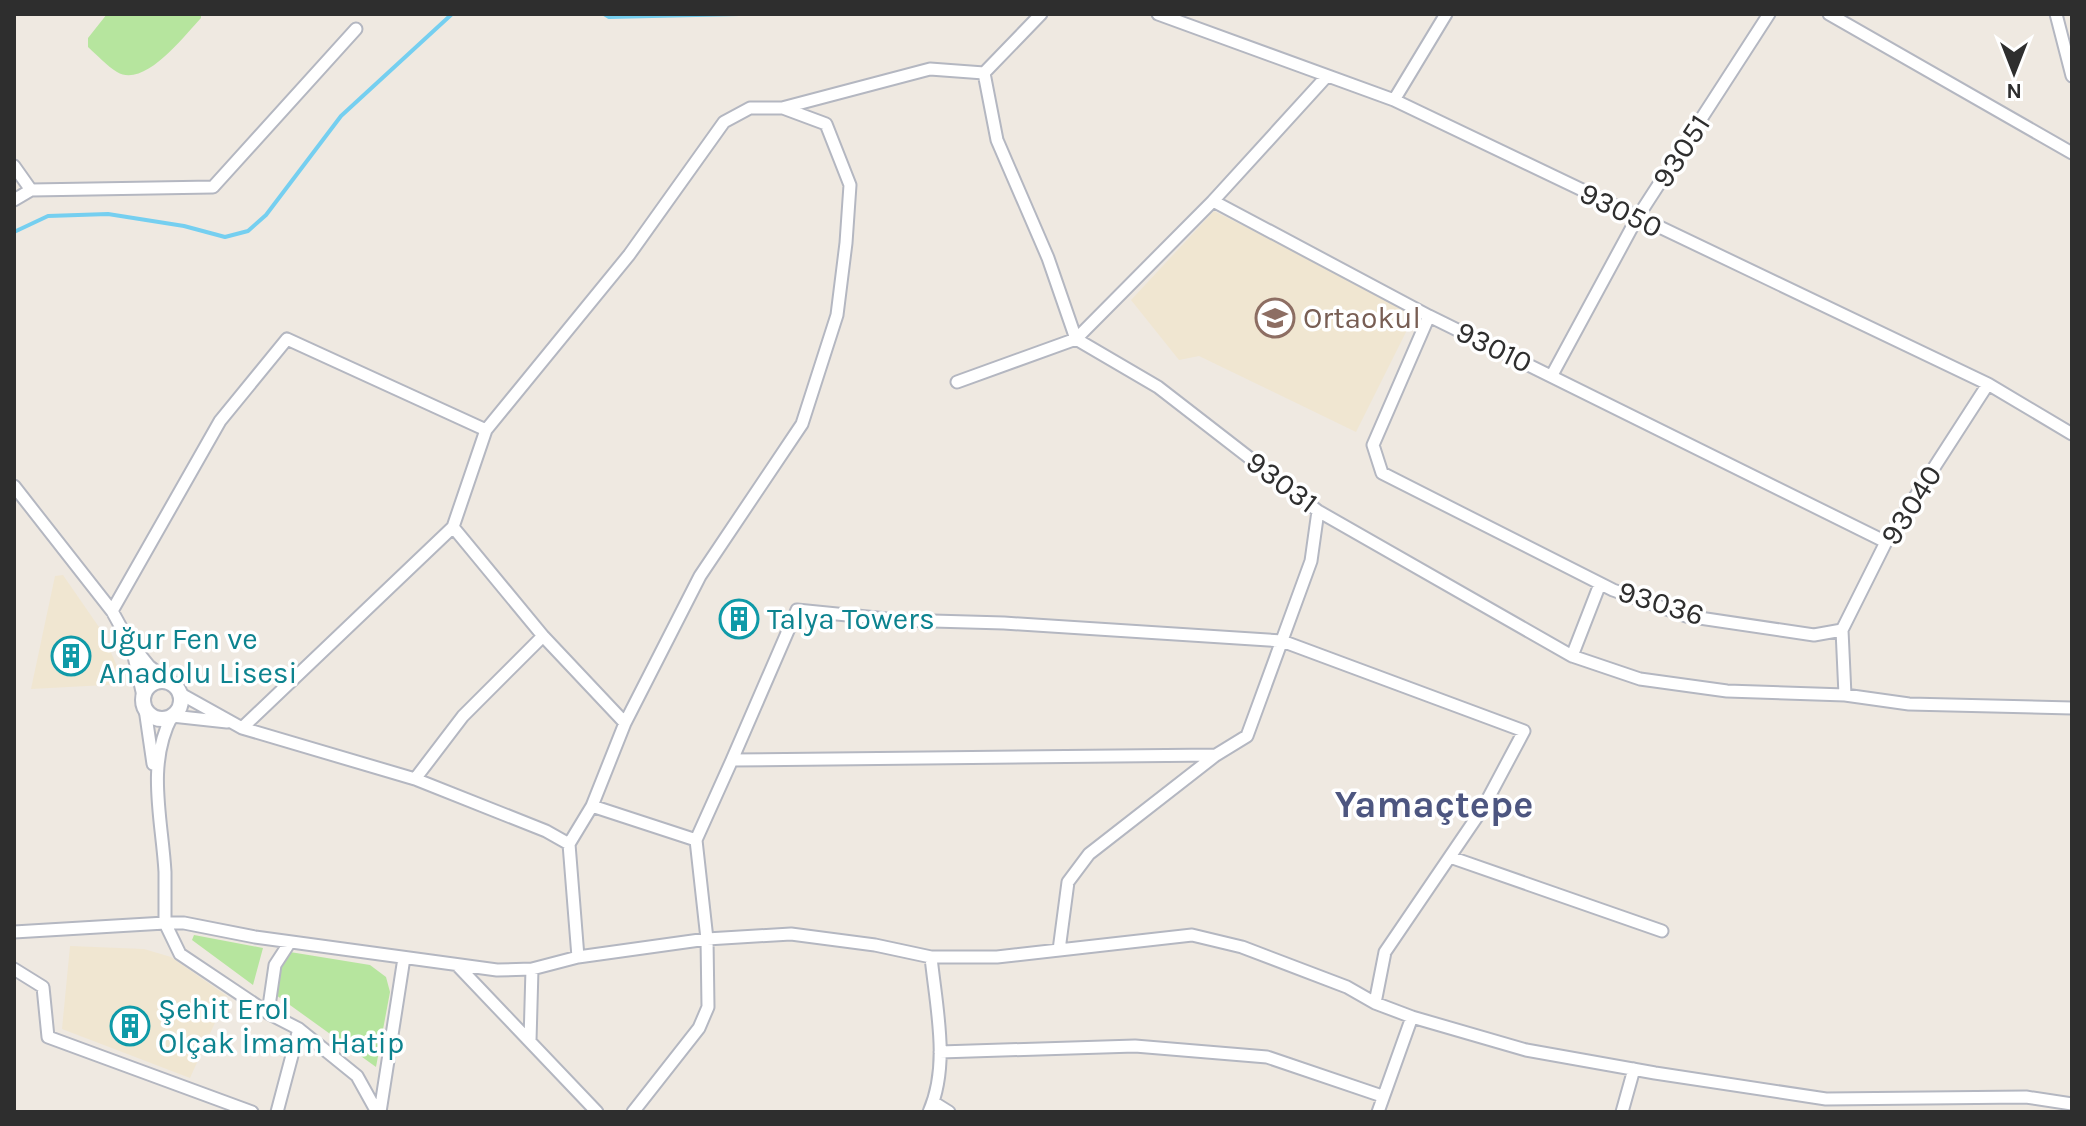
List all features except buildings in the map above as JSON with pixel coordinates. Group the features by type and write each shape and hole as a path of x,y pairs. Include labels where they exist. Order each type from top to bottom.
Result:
{"street":[{"path":"984,73 1041,14"},
{"name":"93050","path":"1158,14 1394,100 1988,384 2072,434"},
{"path":"1394,100 1446,14"},
{"name":"93051","path":"1552,375 1637,218 1769,14"},
{"path":"1829,14 2072,153"},
{"path":"2056,14 2072,76"},
{"path":"14,200 31,190 213,187 356,29"},
{"path":"242,728 453,527 486,430 629,255 724,122 750,108 782,108 930,69 984,73"},
{"path":"984,73 997,140 1048,258 1076,339"},
{"path":"957,382 1076,339 1213,201 1327,76"},
{"path":"578,957 569,844 592,806 625,723 700,576 802,424 837,315 850,185 826,124 782,108"},
{"path":"14,166 31,190"},
{"name":"93010","path":"1213,201 1429,316 1886,542"},
{"name":"93036","path":"1429,316 1373,445 1382,473 1600,584 1686,616 1814,635 1842,630"},
{"path":"112,611 220,421 287,339 486,430"},
{"name":"93031","path":"1076,339 1158,387 1318,511 1572,656 1640,679 1727,691 1845,695"},
{"name":"93040","path":"1842,630 1886,542 1988,384"},
{"path":"14,486 112,611 137,664 156,784 165,872 165,923 180,954 268,1013 299,1029 357,1076 378,1112"},
{"path":"1059,950 1068,882 1089,854 1216,755 1247,736 1311,561 1318,511"},
{"path":"453,527 543,636 625,723"},
{"path":"1572,656 1600,584"},
{"path":"633,1112 699,1028 708,1007 707,939 696,840 797,610 897,620 1004,623 1282,641 1524,731 1483,808 1385,952 1375,1003"},
{"path":"1842,630 1845,695 1909,704 2072,708"},
{"path":"415,779 463,716 543,636"},
{"path":"128,640 149,666 174,684 181,694 227,722 415,779 546,831 569,844"},
{"path":"168,681 155,682 145,690 144,703 154,717 227,722"},
{"path":"156,784 159,750 165,729 180,707 181,694"},
{"path":"732,760 1216,755"},
{"path":"592,806 696,840"},
{"path":"1450,857 1662,931"},
{"path":"14,932 184,923 290,942 497,970 532,969 578,957 707,939 791,934 875,945 931,957 997,957 1192,935 1242,947 1347,987 1375,1003 1412,1017 1526,1050 1826,1099 2026,1097 2072,1104"},
{"path":"268,1013 275,965 290,942"},
{"path":"931,957 940,1052 931,1107 949,1112"},
{"path":"378,1112 404,958"},
{"path":"456,964 597,1112"},
{"path":"14,969 43,987 48,1037 252,1112"},
{"path":"530,1041 532,969"},
{"path":"1378,1112 1412,1017"},
{"path":"277,1112 299,1029"},
{"path":"940,1052 1135,1046 1267,1057 1382,1096"},
{"path":"1622,1112 1634,1069"}],"shaded area":[{"name":"Ortaokul","path":"1214,211 1402,306 1407,330 1356,432 1199,356 1179,360 1131,300"},
{"path":"63,575 101,630 125,684 31,689 55,576"},
{"path":"70,946 144,949 171,957 227,996 190,1078 62,1029"}],"green space":[{"path":"107,14 201,14 201,18 163,58 139,73 128,75 113,70 88,47 88,38"},
{"path":"194,935 263,948 253,985 192,940"},
{"path":"290,952 370,965 386,977 390,992 376,1067 276,995 278,972"}],"waterway":[{"path":"14,232 48,216 108,214 184,226 225,237 248,231 266,215 341,116 452,14"},
{"path":"604,14 609,17 739,14"}],"place":[{"name":"Ortaokul","path":"1275,318"},
{"name":"Talya Towers","path":"739,619"},
{"name":"Uğur Fen ve Anadolu Lisesi","path":"71,656"},
{"name":"Şehit Erol Olçak İmam Hatip","path":"130,1026"}],"district":[{"name":"Yamaçtepe","path":"1434,804"}]}
